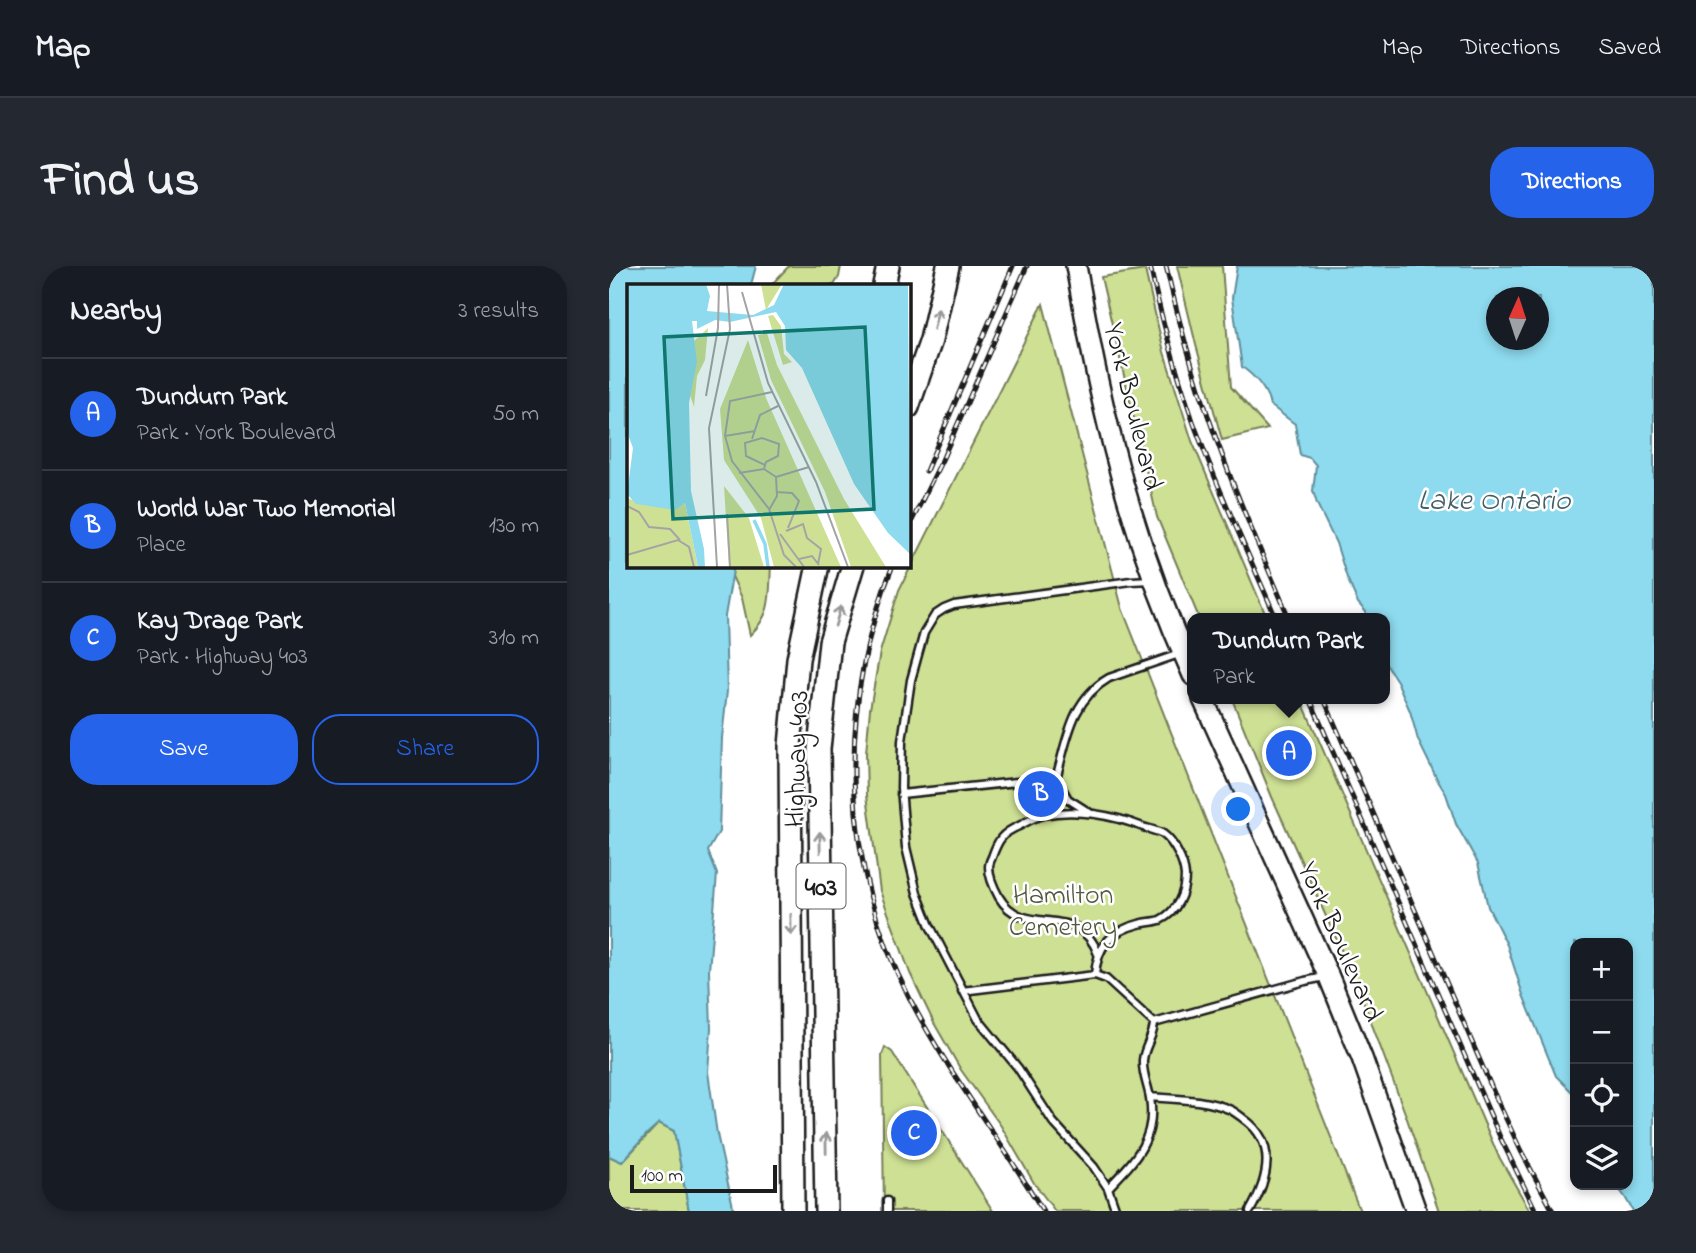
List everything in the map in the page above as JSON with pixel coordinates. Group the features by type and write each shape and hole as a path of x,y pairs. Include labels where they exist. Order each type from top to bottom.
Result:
{"highway":[{"path":"884,284 888,266"},
{"path":"910,401 931,340 948,266"},
{"name":"Highway 403","path":"793,1211 790,746 798,659 818,567"},
{"name":"Highway 403","path":"826,1211 819,748 830,642 852,567"}],"main road":[{"name":"York Boulevard","path":"1076,266 1093,361 1114,450 1154,580 1187,662"},
{"name":"York Boulevard","path":"1205,704 1329,977 1362,1058 1416,1211"}],"lane":[{"path":"1116,1211 1108,1188 1094,1167 1053,1122 1018,1068 978,1019 930,926 917,893 906,848 901,794 902,741 911,680 924,633 935,615 944,609 954,605 1154,580"},
{"path":"1040,816 1051,796 1076,713 1085,697 1109,678 1183,653"},
{"path":"901,794 1056,778"},
{"path":"1056,778 1068,799 1092,814"},
{"path":"1095,975 1098,954 1105,942 1122,930 1160,920 1173,912 1183,894 1185,873 1179,853 1163,834 1126,820 1092,814 1040,816 1004,834 997,842 989,866 992,885 1002,902 1017,915 1032,920 1072,924 1087,934 1098,954"},
{"path":"962,991 1095,975 1106,979 1154,1023 1143,1059 1143,1074 1150,1097 1151,1122 1145,1144 1135,1160 1108,1188"},
{"path":"1154,1023 1305,981 1329,977"},
{"path":"1150,1097 1193,1100 1231,1110 1254,1126 1266,1151 1267,1174 1250,1211"},
{"path":"887,1201 887,1211"}],"green space":[{"path":"789,266 841,266 835,284 772,284"},
{"path":"1177,266 1222,266 1231,387 1268,429 1222,440"},
{"path":"1145,270 1164,352 1192,441 1265,613 1197,613 1157,517 1101,277"},
{"name":"Hamilton Cemetery","path":"1043,304 1122,608 1360,1211 1055,1211 1034,1183 1001,1126 961,1070 934,1023 910,973 880,891 867,795 866,753 880,652 899,590"},
{"path":"729,567 771,567 770,595 766,611 750,635 742,598"},
{"path":"1234,704 1303,704 1498,1155 1530,1211 1439,1211 1358,987 1272,797"},
{"path":"885,1047 892,1052 993,1211 884,1211 882,1055"},
{"path":"659,1123 674,1131 689,1211 609,1211 609,1156 622,1162"}],"water":[{"path":"609,266 756,266 751,284 627,284 627,567 734,567 725,616 727,691 722,738 719,832 708,851 717,874 709,971 711,1028 708,1072 717,1134 734,1211 689,1211 674,1131 659,1123 622,1162 609,1156"},
{"name":"Lake Ontario","path":"1237,266 1654,266 1654,1211 1633,1211 1620,1190 1633,1190 1633,938 1570,938 1570,1090 1556,1076 1523,995 1507,945 1488,907 1478,863 1456,824 1446,794 1418,740 1410,711 1390,670 1390,613 1366,613 1358,603 1313,491 1316,465 1310,458 1300,455 1295,424 1270,405 1260,384 1242,367 1232,298"}],"railway":[{"path":"926,471 1013,266"},
{"path":"910,525 942,460 1027,266"},
{"path":"1150,266 1169,344 1193,421 1222,496 1274,613"},
{"path":"1166,266 1192,364 1215,436 1287,613"},
{"path":"892,567 875,618 862,673 855,728 854,784 859,839 870,894 887,948 910,999 957,1080 1043,1211"},
{"path":"1312,704 1500,1137 1536,1211"},
{"path":"1326,704 1494,1093 1553,1211"}],"place":[{"name":"Dundurn Park","path":"1289,753"},
{"name":"World War Two Memorial","path":"1041,794"},
{"name":"Kay Drage Park","path":"914,1133"}]}
